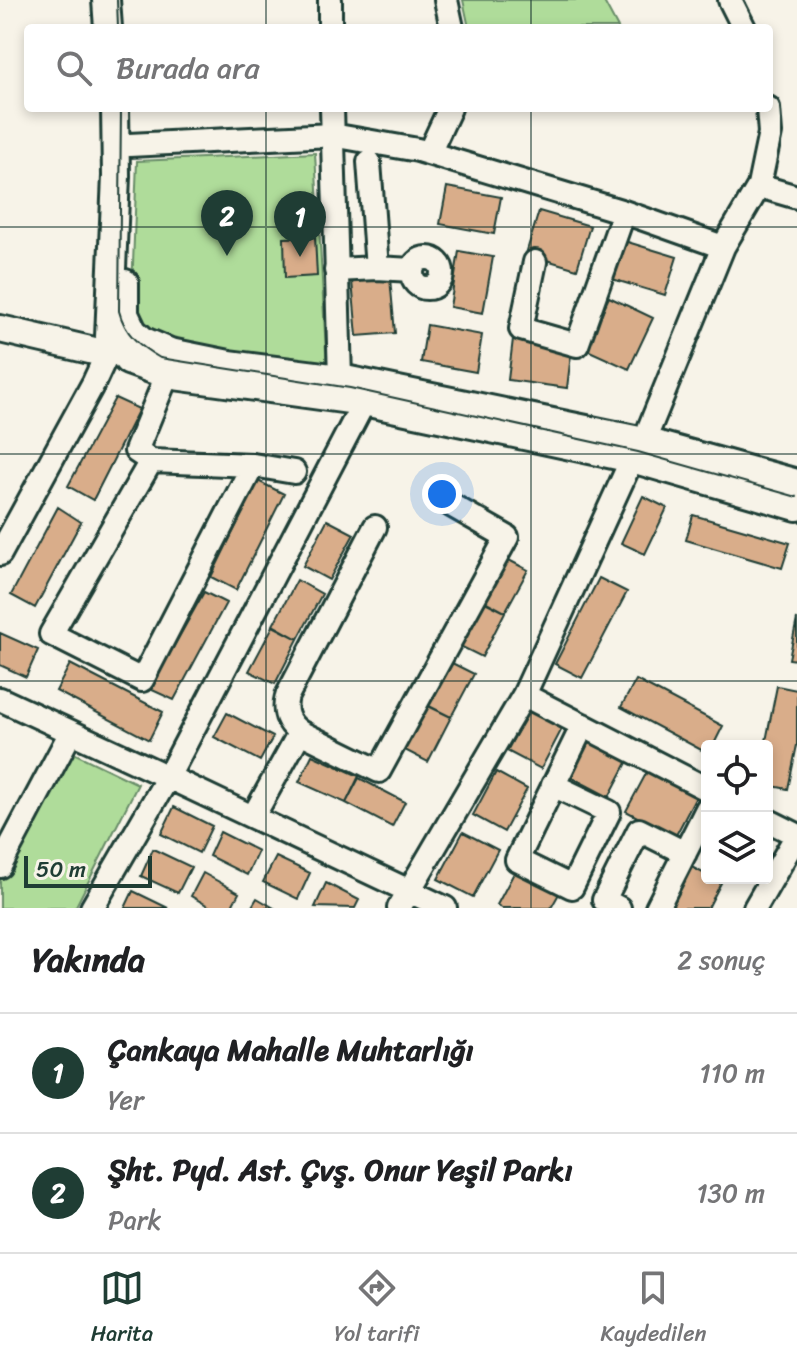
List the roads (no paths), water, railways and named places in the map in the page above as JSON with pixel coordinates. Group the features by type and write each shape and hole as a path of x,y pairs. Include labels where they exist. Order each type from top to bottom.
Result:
{"main road":[{"path":"106,0 108,24"},
{"path":"123,0 124,24"},
{"path":"115,112 116,176 109,337 119,344 128,361 167,375 364,402 638,450 797,483"},
{"path":"119,344 125,314 128,112"},
{"path":"0,329 52,340 119,344 144,341 170,352 229,364 340,378 638,450 797,507"}],"street":[{"path":"330,0 330,24"},
{"path":"446,0 451,24"},
{"path":"730,0 742,24"},
{"path":"92,908 168,777 364,402 340,378 332,112"},
{"path":"429,153 448,112"},
{"path":"404,899 524,695 638,450 723,247 759,186 770,133 768,112"},
{"path":"129,145 332,135 429,153 624,212 723,247"},
{"path":"369,162 377,268"},
{"path":"759,186 797,197"},
{"path":"535,262 521,329 577,345 624,212"},
{"path":"336,270 412,270"},
{"path":"0,554 119,344"},
{"path":"167,375 136,451 151,461 253,465 294,472"},
{"path":"151,461 51,634 142,680 253,465"},
{"path":"375,527 287,696 285,711 290,723 300,732 379,771 507,537 451,505"},
{"path":"524,695 701,786"},
{"path":"0,699 253,817 404,899 445,908"},
{"path":"553,785 609,812 572,887 517,860 553,785 583,725"},
{"path":"0,866 71,732"},
{"path":"253,817 300,732"},
{"path":"657,908 706,812"},
{"path":"755,908 797,835 773,823"},
{"path":"619,908 604,900 639,830 685,853"}],"tram line":[{"path":"117,0 118,24"},
{"path":"121,112 119,311 134,339 160,358 350,388 638,452 797,497"}],"place":[{"name":"Şht. Pyd. Ast. Çvş. Onur Yeşil Parkı","path":"227,256"},
{"name":"Çankaya Mahalle Muhtarlığı","path":"300,257"}]}
